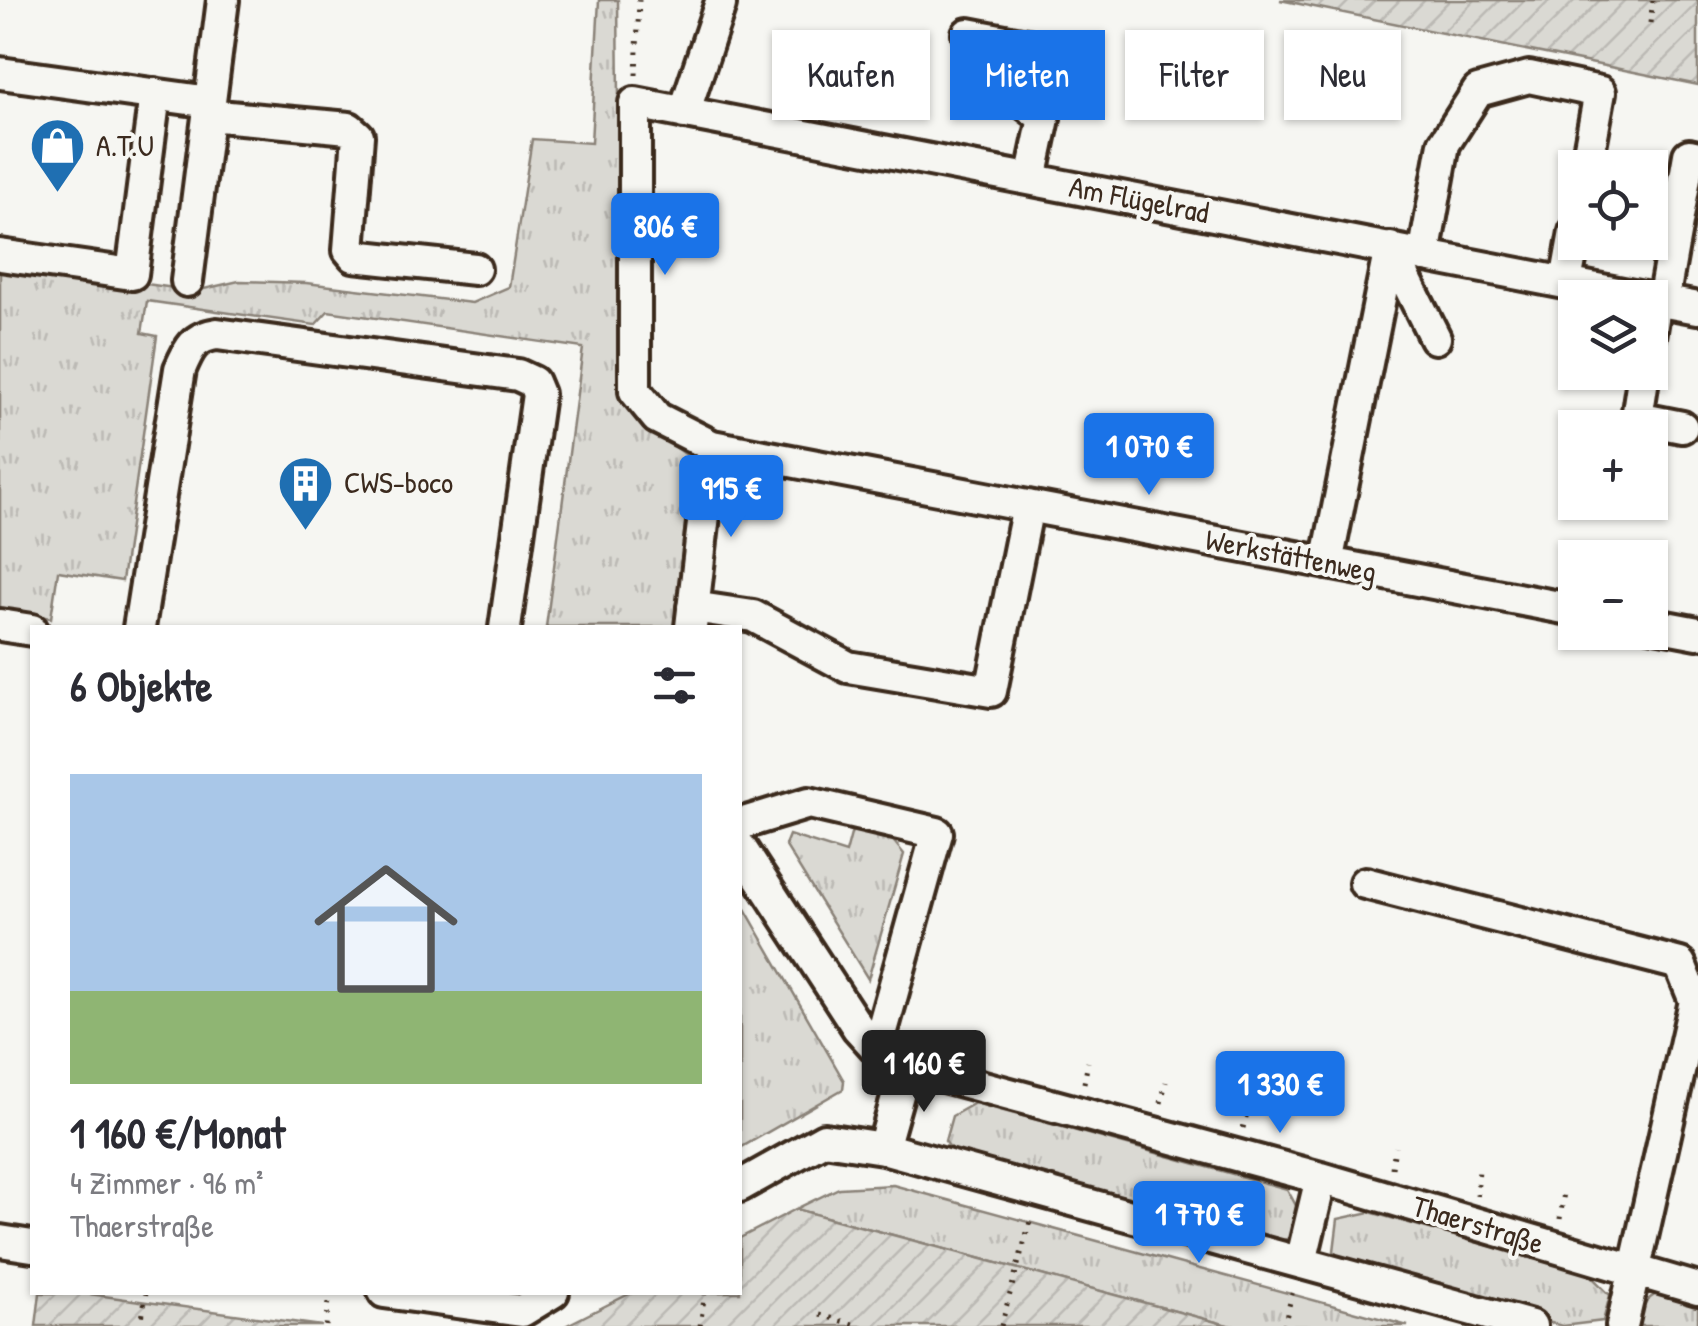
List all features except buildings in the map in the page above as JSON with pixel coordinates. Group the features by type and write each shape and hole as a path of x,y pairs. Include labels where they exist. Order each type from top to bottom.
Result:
{"street":[{"path":"187,281 223,0"},
{"path":"684,113 698,60 720,5"},
{"path":"0,73 155,94 209,108 349,128 358,136 350,250 354,256 475,269"},
{"path":"1424,256 1444,144 1478,91 1529,77 1600,92 1589,150"},
{"path":"0,256 132,274 155,94"},
{"path":"635,104 635,391 657,418 712,446 692,617 753,616 848,667 991,691 1028,506"},
{"name":"Am Flügelrad","path":"635,104 1558,281"},
{"path":"1031,179 1044,120"},
{"path":"1658,280 1689,155 1698,157"},
{"path":"1390,248 1435,338"},
{"path":"1327,563 1390,248"},
{"name":"Am Flügelrad","path":"1668,302 1698,308"},
{"path":"139,625 180,369 189,348 201,336 217,334 518,375 533,382 538,394 505,625"},
{"path":"1641,390 1636,418 1682,427"},
{"name":"Werkstättenweg","path":"712,446 1558,607"},
{"path":"0,626 30,630"},
{"path":"1668,628 1698,634"},
{"path":"742,823 810,803 937,833 877,1049"},
{"name":"Thaerstraße","path":"742,850 858,1028 877,1049 906,1066 1321,1178 1698,1289"},
{"path":"1365,883 1680,964 1695,1001 1622,1326"},
{"path":"884,1148 906,1066"},
{"path":"742,1185 824,1139 884,1148 1530,1326"},
{"path":"1300,1262 1321,1178"},
{"path":"0,1241 30,1246"},
{"path":"406,1295 522,1311 548,1295"}],"path":[{"path":"635,104 638,0"},
{"path":"1650,23 1653,0"},
{"path":"1240,1141 1250,1102"},
{"path":"1390,1180 1395,1146"},
{"path":"1476,1202 1480,1169"},
{"path":"1001,1326 1039,1191"},
{"path":"1560,1225 1564,1192"},
{"path":"141,1326 146,1295"},
{"path":"326,1326 330,1295"},
{"path":"700,1326 705,1295"},
{"path":"820,1315 860,1326"}],"green space":[{"path":"599,0 618,0 622,397 638,420 692,459 674,625 546,625 583,348 328,311 315,325 147,301 142,333 157,336 122,581 58,571 51,618 0,610 0,263 195,291 239,281 306,283 472,303 509,287 532,139 591,143"},
{"path":"1280,0 1698,0 1698,85"},
{"path":"854,823 886,832 904,854 868,979 785,845 789,835 846,853"},
{"path":"742,903 844,1081 843,1089 742,1147"},
{"path":"975,1103 1287,1189 1300,1213 1293,1237 1269,1245 958,1158 945,1141 952,1116"},
{"path":"893,1185 1408,1326 1231,1326 796,1209 839,1188"},
{"path":"796,1209 1231,1326 565,1326 627,1295 742,1295 742,1237"},
{"path":"1370,1212 1589,1274 1610,1295 1603,1321 1562,1326 1344,1266 1334,1251 1338,1219"},
{"path":"1668,1289 1698,1297 1698,1326 1637,1326 1646,1302"},
{"path":"40,1295 97,1295 322,1326 36,1326"}],"place":[{"name":"A.T.U","path":"57,195"},
{"name":"CWS-boco","path":"305,532"}]}
